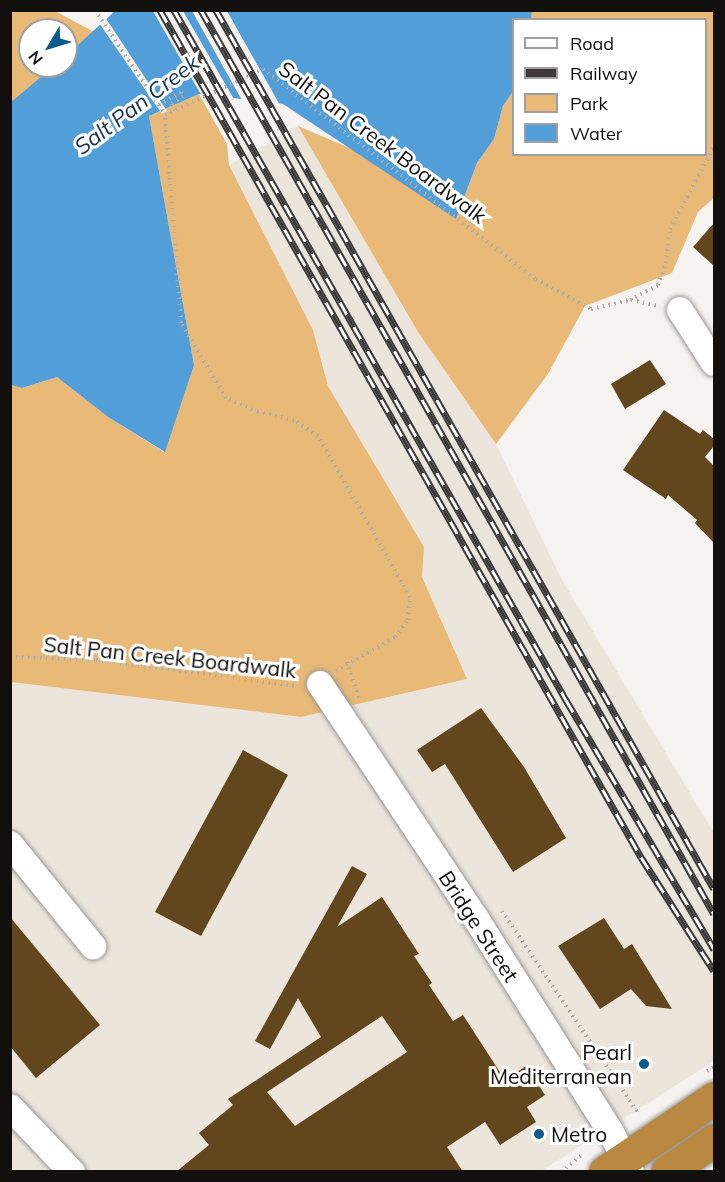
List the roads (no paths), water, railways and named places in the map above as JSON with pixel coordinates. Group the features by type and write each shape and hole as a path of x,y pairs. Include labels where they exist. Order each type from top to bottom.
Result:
{"highway":[{"path":"621,1167 714,1098"},
{"path":"667,1172 714,1140"}],"street":[{"path":"680,310 714,363"},
{"name":"Bridge Street","path":"320,684 475,917 621,1167"},
{"path":"10,844 93,946"},
{"path":"10,1107 72,1172"}],"water":[{"name":"Salt Pan Creek","path":"115,11 532,11 531,18 512,18 512,92 503,106 494,139 477,163 456,219 283,104 199,94 149,116 194,365 165,452 108,417 57,377 22,388 11,385 10,103 40,78 78,78 78,45"}],"railway":[{"path":"160,10 641,857 714,971"},
{"path":"174,10 566,700 714,949"},
{"path":"201,10 714,914"},
{"path":"216,10 714,889"}],"place":[{"name":"Pearl Mediterranean","path":"644,1064"},
{"name":"Metro","path":"539,1134"}]}
